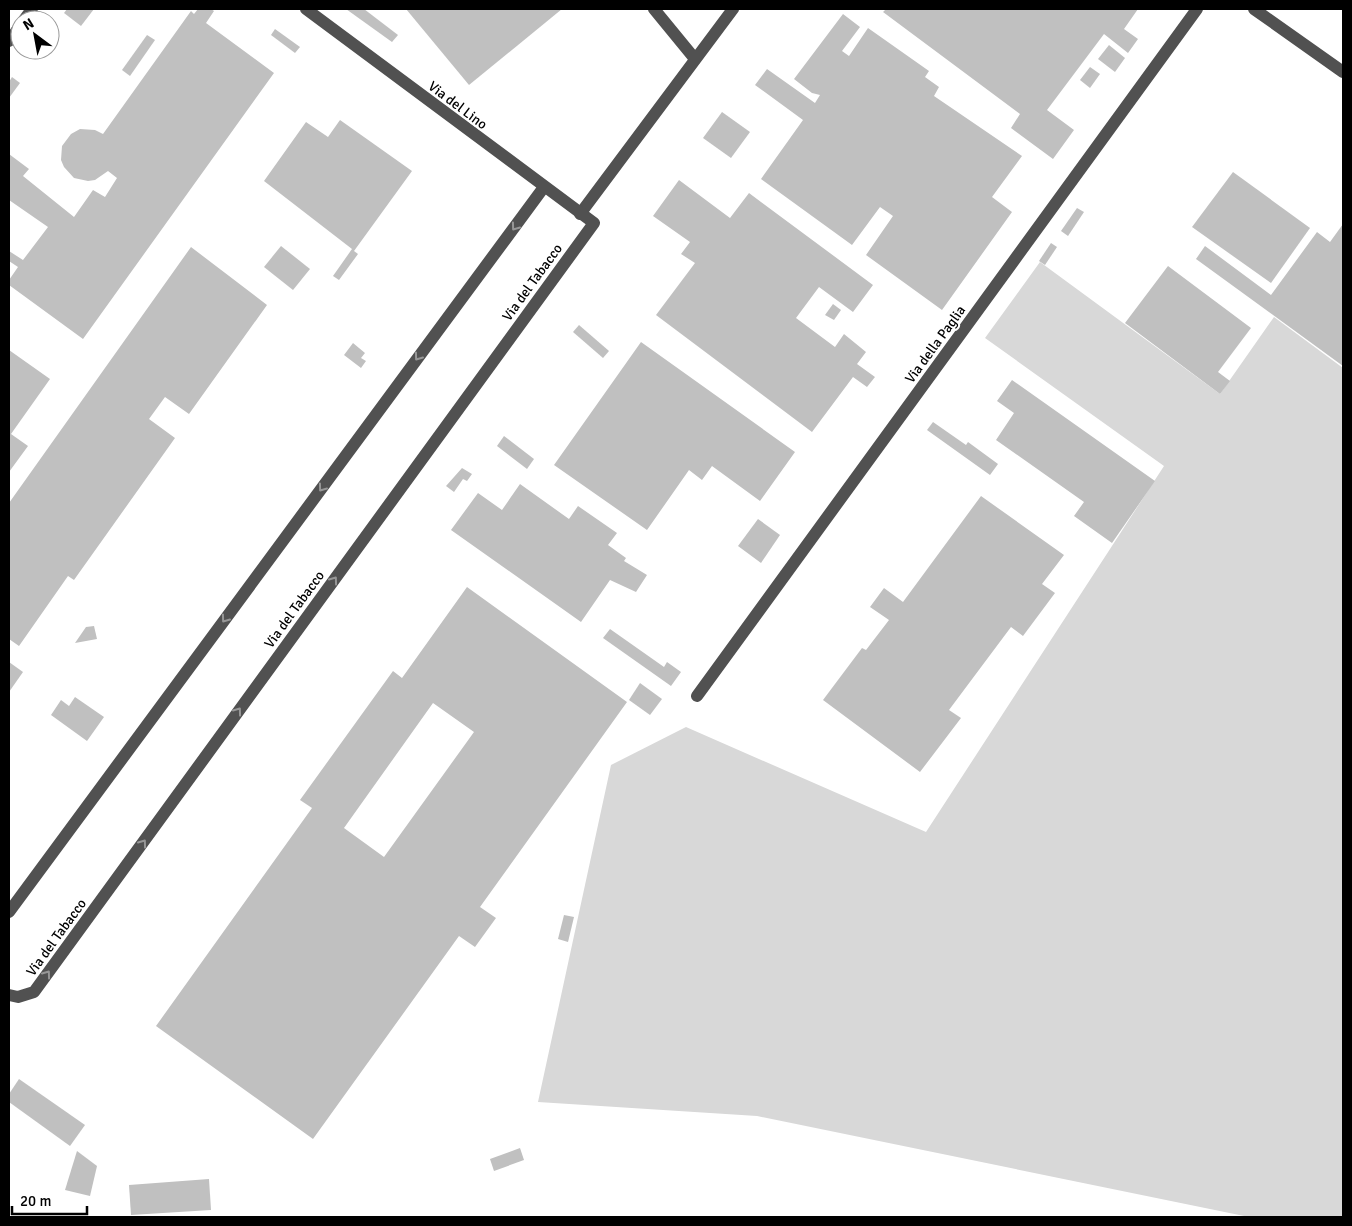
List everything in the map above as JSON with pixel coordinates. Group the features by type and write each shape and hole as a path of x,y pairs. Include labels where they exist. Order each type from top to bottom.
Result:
{"street":[{"name":"Via del Lino","path":"306,9 594,223"},
{"path":"654,9 695,59"},
{"path":"580,214 732,9"},
{"name":"Via della Paglia","path":"697,696 1197,9"},
{"path":"1254,9 1343,72"},
{"path":"9,912 544,187"},
{"name":"Via del Tabacco","path":"9,995 18,997 34,992 594,223"}],"shaded area":[{"path":"1040,262 1220,394 1274,317 1343,368 1343,1217 1249,1217 757,1116 538,1102 611,765 686,727 926,832 1164,466 985,338"}],"building":[{"path":"67,9 94,9 81,26 64,13"},
{"path":"198,9 211,9 214,11 206,23 274,73 83,339 9,285 9,280 18,267 9,261 9,251 23,260 48,227 9,200 9,154 29,169 23,176 74,217 93,190 105,197 117,178 108,171 95,180 88,181 74,178 64,167 61,160 62,146 71,134 80,129 95,130 103,134 191,11 194,14"},
{"path":"346,9 364,9 398,35 392,42"},
{"path":"406,9 562,9 469,85"},
{"path":"886,9 1138,9 1124,29 1138,39 1128,53 1104,34 1047,110 1074,130 1053,159 1011,128 1020,114 883,12"},
{"path":"843,14 860,27 842,51 849,56 868,28 929,71 925,77 939,87 934,96 1022,156 992,197 1012,212 942,310 866,255 893,216 880,207 852,245 761,179 803,120 755,85 767,69 815,103 820,95 812,93 794,79"},
{"path":"275,29 300,47 295,53 271,35"},
{"path":"147,35 155,40 130,76 122,70"},
{"path":"1109,45 1125,58 1115,72 1098,59"},
{"path":"1090,67 1100,74 1090,88 1080,80"},
{"path":"12,77 20,83 9,98 9,82"},
{"path":"722,112 750,132 731,158 703,138"},
{"path":"340,120 412,171 354,251 358,254 339,280 333,276 352,249 264,181 306,122 328,137"},
{"path":"1233,172 1310,228 1271,283 1192,227"},
{"path":"679,180 730,218 749,193 873,285 853,312 819,287 796,318 835,347 844,334 866,352 857,364 875,377 867,387 853,377 812,432 656,315 695,263 681,254 690,242 653,216"},
{"path":"1077,208 1084,212 1068,236 1061,231"},
{"path":"1343,224 1343,366 1196,259 1205,246 1271,295 1317,232 1330,242"},
{"path":"1051,243 1057,247 1045,265 1039,261"},
{"path":"281,246 310,269 293,290 264,267"},
{"path":"191,247 267,305 189,414 165,397 149,419 175,438 74,580 68,576 19,646 9,639 9,503"},
{"path":"1168,266 1251,328 1218,372 1230,381 1220,394 1125,323"},
{"path":"833,304 841,310 834,320 825,315"},
{"path":"579,325 609,351 603,358 573,332"},
{"path":"641,342 795,452 760,501 712,466 702,480 689,470 647,530 554,465"},
{"path":"353,343 365,353 361,358 366,361 361,368 344,355"},
{"path":"9,350 50,379 11,434 28,446 9,472"},
{"path":"1012,380 1155,481 1112,543 1074,516 1084,502 996,440 1014,413 997,401"},
{"path":"933,422 966,445 968,442 998,464 990,475 927,430"},
{"path":"504,436 534,459 527,469 497,446"},
{"path":"462,468 472,474 467,481 463,479 454,492 446,486"},
{"path":"520,484 569,519 578,506 617,533 608,545 626,558 624,561 647,575 636,592 610,580 581,622 451,530 478,493 502,510"},
{"path":"981,496 1064,555 1042,584 1055,593 1023,636 1011,627 949,710 961,718 920,772 823,700 862,648 866,650 889,620 870,607 884,588 903,602"},
{"path":"758,519 780,535 761,563 738,546"},
{"path":"467,587 627,702 480,907 496,918 475,947 459,936 313,1139 156,1026 312,808 300,800 393,671 402,678","holes":["433,703 474,732 384,857 344,828"]},
{"path":"94,626 97,639 75,643 86,627"},
{"path":"610,629 664,667 667,662 681,672 671,686 603,638"},
{"path":"9,662 23,672 9,692"},
{"path":"640,683 662,699 650,715 629,700"},
{"path":"75,697 104,717 87,741 51,715 61,700 69,706"},
{"path":"564,915 574,917 568,942 558,939"},
{"path":"19,1079 85,1125 70,1146 9,1102 9,1094"},
{"path":"520,1148 524,1160 494,1171 490,1159"},
{"path":"77,1151 97,1166 90,1196 65,1190"},
{"path":"209,1179 211,1210 131,1215 129,1185"}]}
